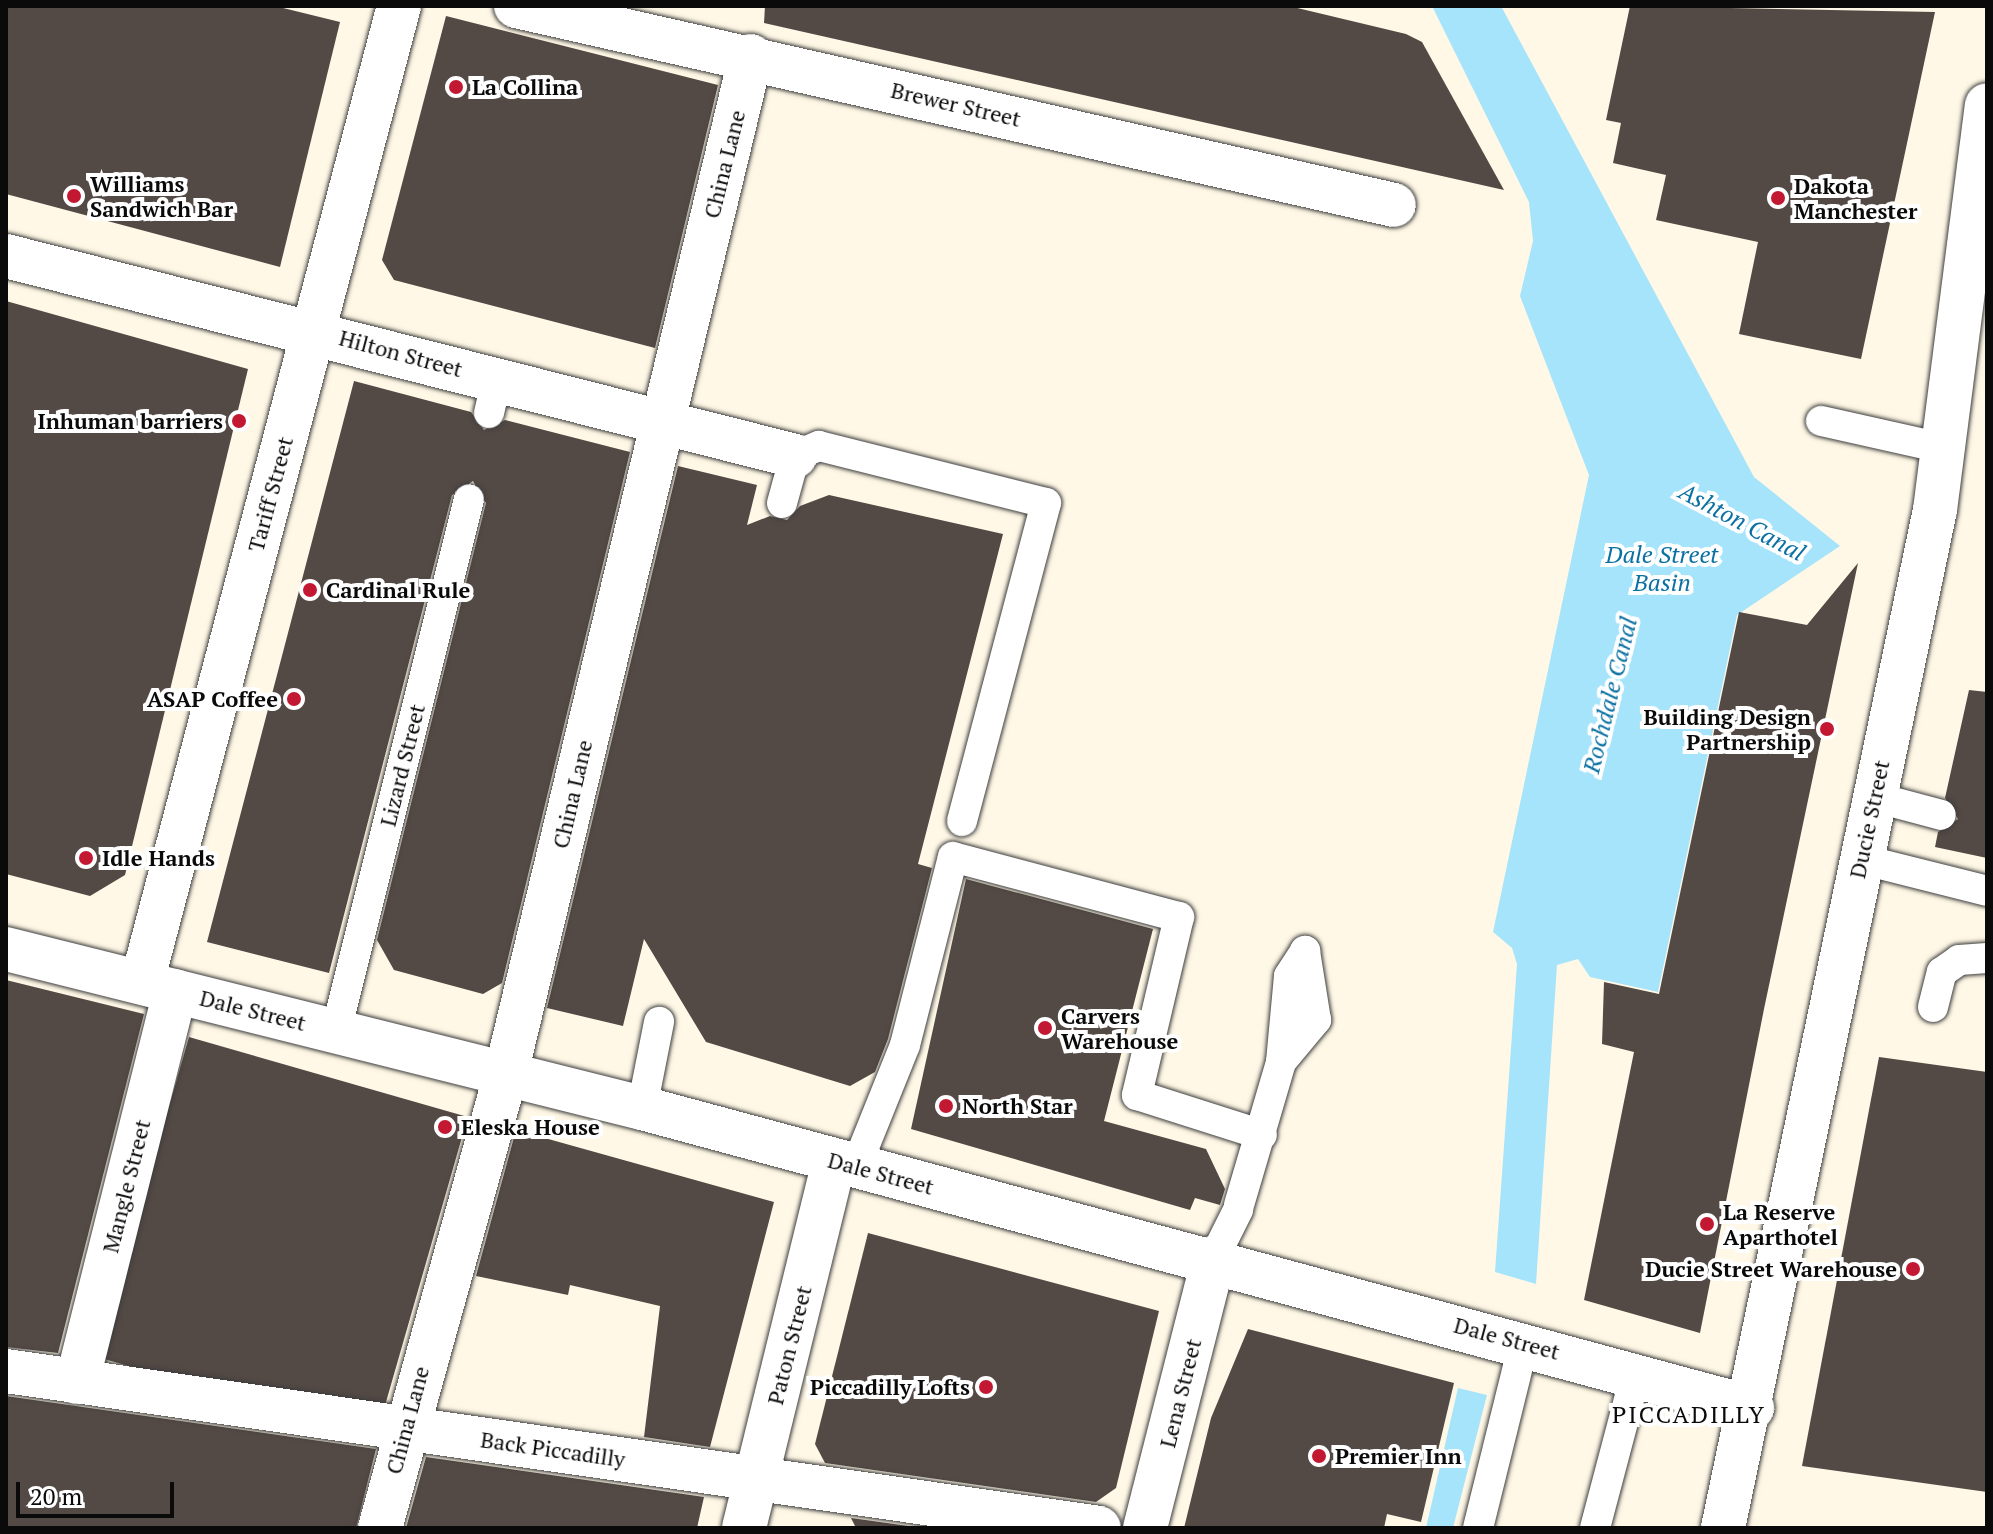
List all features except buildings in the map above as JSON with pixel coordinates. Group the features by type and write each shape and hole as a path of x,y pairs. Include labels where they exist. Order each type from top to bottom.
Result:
{"street":[{"name":"Tariff Street","path":"159,986 313,331 399,6"},
{"name":"Brewer Street","path":"516,6 751,56 1394,205"},
{"name":"China Lane","path":"380,1528 403,1429 506,1073 660,420 751,56"},
{"name":"Ducie Street","path":"1723,1528 1752,1408 1977,289 1970,199 1987,105"},
{"name":"Hilton Street","path":"6,256 313,331 493,396 660,420 795,456"},
{"name":"Dale Street","path":"6,949 506,1073 1214,1258 1636,1373 1752,1408"},
{"name":"Mangle Street","path":"77,1382 159,986"},
{"name":"Paton Street","path":"744,1528 845,1164"},
{"name":"Lena Street","path":"1145,1528 1214,1258"},
{"name":"Back Piccadilly","path":"6,1371 403,1429 757,1475 1099,1528"}],"lane":[{"path":"1821,421 1946,449"},
{"path":"782,503 795,456 819,446 1046,503 962,821"},
{"name":"Lizard Street","path":"336,1031 469,499"},
{"path":"1874,797 1941,815"},
{"path":"845,1164 905,1045 953,857 1179,917 1137,1095 1262,1135"},
{"path":"1860,859 1987,891"},
{"path":"1933,1007 1942,972 1959,960 1987,958"},
{"path":"642,1108 659,1022"},
{"path":"1214,1258 1239,1207 1281,1062"},
{"path":"1478,1528 1524,1342"},
{"path":"1595,1528 1636,1373"}],"water":[{"name":"Dale Street Basin","path":"1432,6 1501,6 1754,477 1840,546 1737,615 1658,992 1590,977 1578,959 1557,965 1536,1284 1495,1272 1517,964 1512,948 1493,932 1589,475 1520,296 1533,241 1529,202"},
{"path":"1458,1388 1487,1395 1453,1528 1426,1528"}],"place":[{"name":"La Collina","path":"456,87"},
{"name":"Williams Sandwich Bar","path":"74,196"},
{"name":"Dakota Manchester","path":"1778,198"},
{"name":"Inhuman barriers","path":"239,421"},
{"name":"Cardinal Rule","path":"310,590"},
{"name":"ASAP Coffee","path":"294,699"},
{"name":"Building Design Partnership","path":"1827,729"},
{"name":"Idle Hands","path":"86,858"},
{"name":"Carvers Warehouse","path":"1045,1028"},
{"name":"North Star","path":"946,1106"},
{"name":"Eleska House","path":"445,1127"},
{"name":"La Reserve Aparthotel","path":"1707,1224"},
{"name":"Ducie Street Warehouse","path":"1913,1269"},
{"name":"Piccadilly Lofts","path":"986,1387"},
{"name":"Premier Inn","path":"1319,1456"}],"district":[{"name":"PICCADILLY","path":"1689,1415"}],"water label":[{"name":"Ashton Canal","path":"1742,522"},
{"name":"Rochdale Canal","path":"1610,695"}]}
